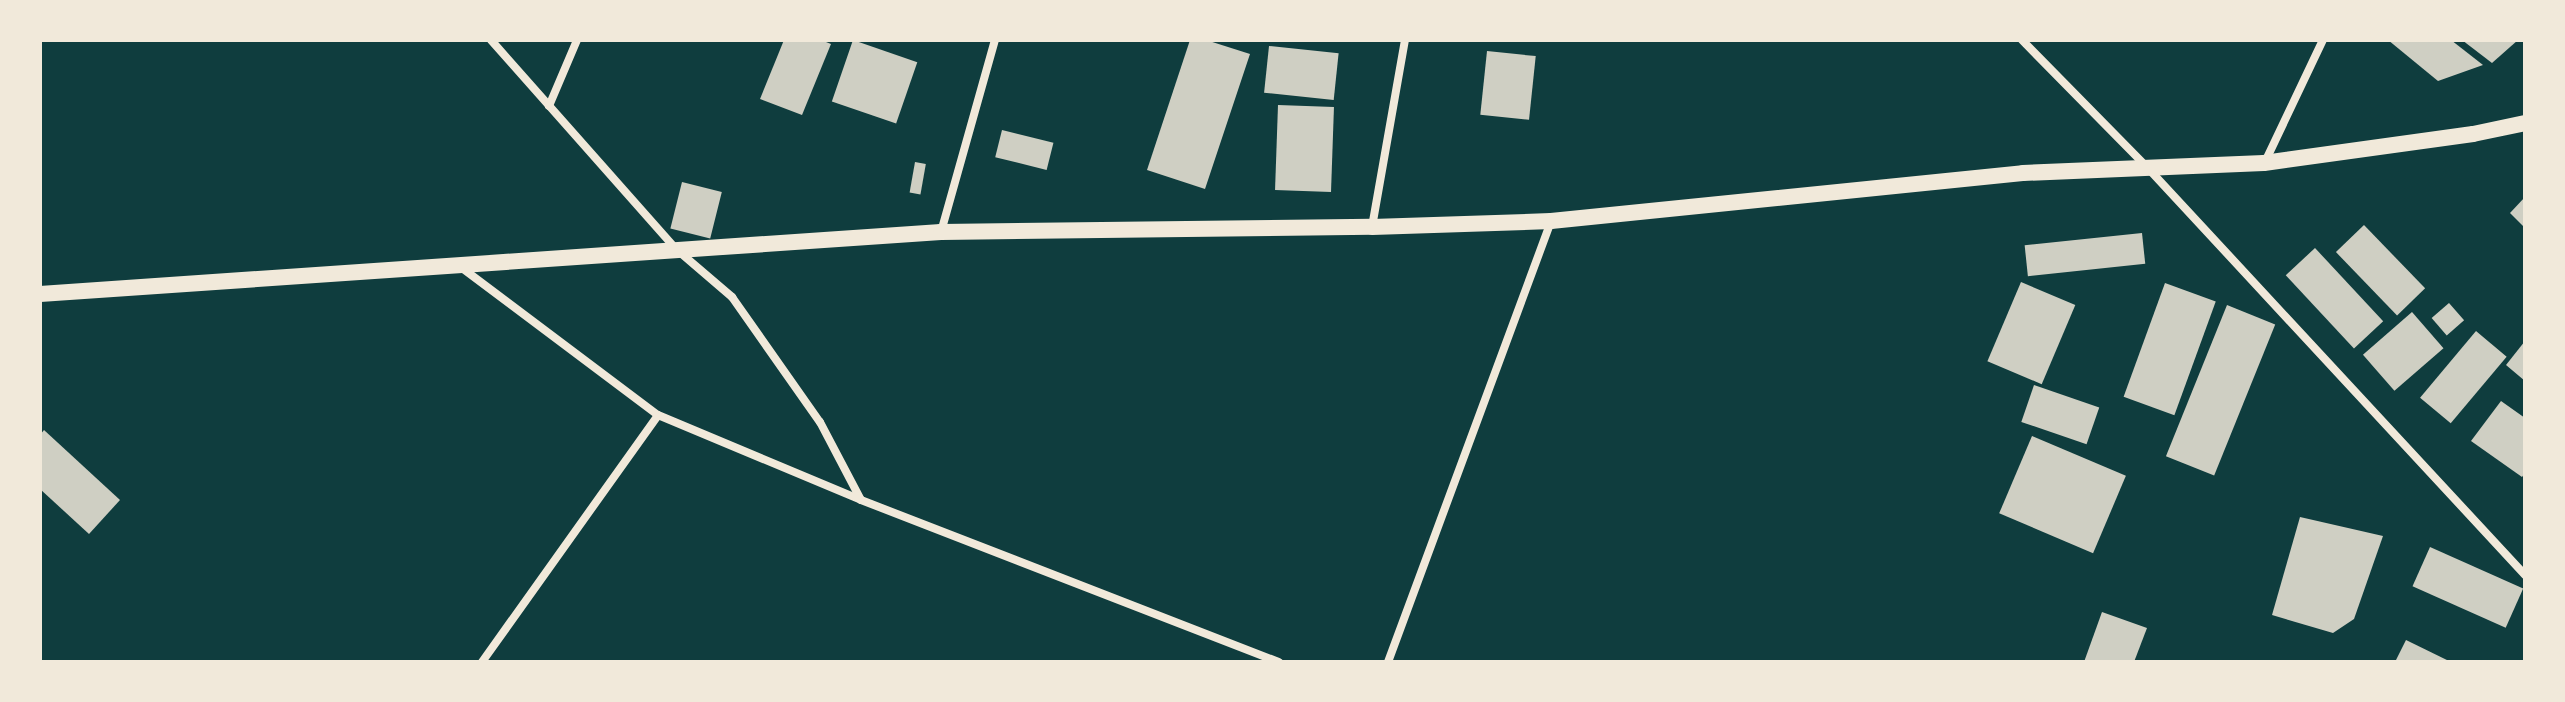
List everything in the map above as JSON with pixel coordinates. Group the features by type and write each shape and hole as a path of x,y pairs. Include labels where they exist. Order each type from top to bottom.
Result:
{"main road":[{"path":"40,294 462,268 676,249 941,232 1372,227 1551,221 2023,173 2145,165 2264,163 2473,134 2525,123"}],"street":[{"path":"491,40 676,249 732,297 820,422 861,500"},
{"path":"549,106 577,40"},
{"path":"941,232 995,40"},
{"path":"1372,227 1405,40"},
{"path":"2022,40 2145,165 2525,575"},
{"path":"2264,163 2323,40"},
{"path":"1388,662 1551,221"},
{"path":"462,268 658,415 861,500 1275,661"},
{"path":"482,662 658,415"}],"building":[{"path":"784,40 821,40 831,44 802,115 760,99"},
{"path":"853,40 917,62 896,124 832,101"},
{"path":"1190,40 1206,40 1250,54 1205,189 1147,170"},
{"path":"2388,40 2451,40 2483,65 2438,81"},
{"path":"2462,40 2518,40 2492,63"},
{"path":"1269,46 1339,53 1334,100 1264,93"},
{"path":"1487,51 1536,56 1529,120 1480,115"},
{"path":"1278,105 1334,107 1331,192 1275,190"},
{"path":"1002,130 1053,143 1047,170 995,157"},
{"path":"915,162 926,164 920,194 910,193"},
{"path":"682,182 722,192 710,238 670,229"},
{"path":"2525,197 2525,228 2510,213"},
{"path":"2364,225 2425,288 2397,315 2336,252"},
{"path":"2142,233 2145,264 2028,276 2025,245"},
{"path":"2315,248 2383,321 2354,348 2286,275"},
{"path":"2021,282 2075,305 2042,384 1987,361"},
{"path":"2165,283 2216,301 2174,415 2124,397"},
{"path":"2449,303 2464,320 2447,335 2432,318"},
{"path":"2227,305 2275,324 2214,476 2166,456"},
{"path":"2412,312 2443,348 2394,391 2363,355"},
{"path":"2476,331 2507,357 2451,423 2420,398"},
{"path":"2525,341 2525,381 2506,365"},
{"path":"2034,385 2099,407 2087,444 2021,422"},
{"path":"2501,401 2525,418 2525,473 2522,477 2471,441"},
{"path":"44,430 120,500 89,534 40,489 40,435"},
{"path":"2032,436 2126,476 2093,553 1999,513"},
{"path":"2300,517 2383,536 2354,619 2333,633 2272,615"},
{"path":"2430,547 2523,588 2506,628 2413,586"},
{"path":"2102,612 2147,628 2134,662 2084,662"},
{"path":"2406,640 2451,662 2395,662"}]}
